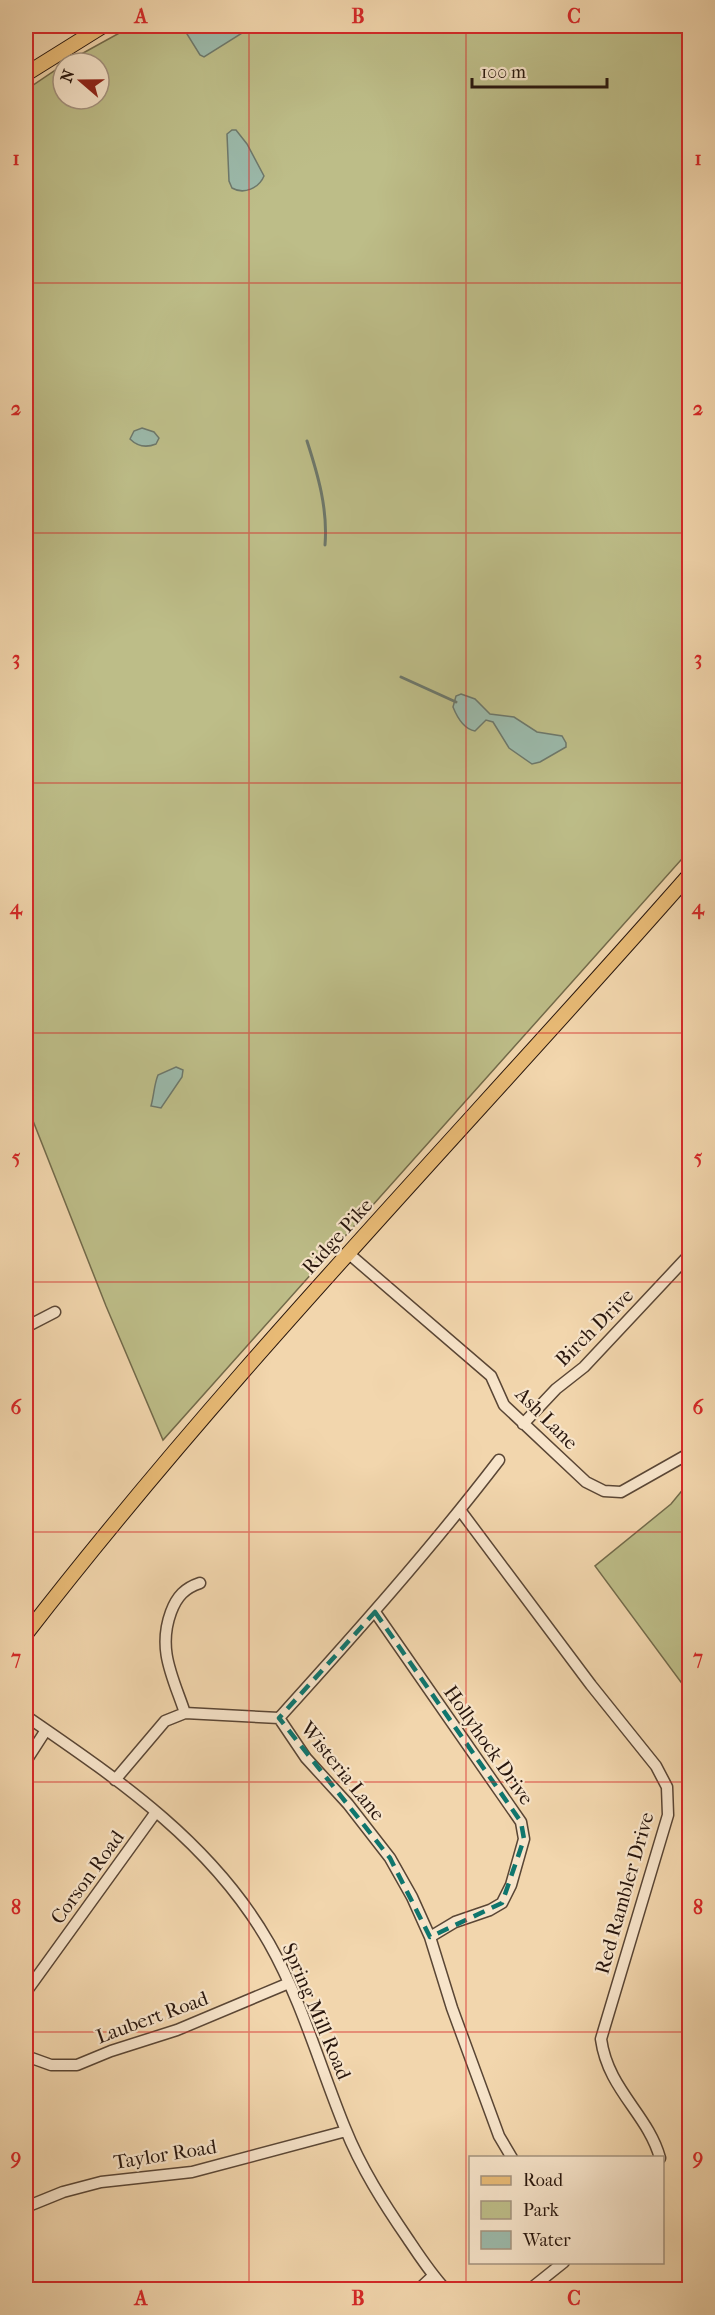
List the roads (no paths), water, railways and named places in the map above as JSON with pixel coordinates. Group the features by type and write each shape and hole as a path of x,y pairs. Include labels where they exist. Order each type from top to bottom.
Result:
{"main road":[{"path":"26,74 102,26"},
{"name":"Ridge Pike","path":"26,1634 96,1544 348,1253 690,874"}],"street":[{"name":"Ash Lane","path":"348,1253 491,1376 504,1405 586,1482 604,1491 621,1491 690,1453"},
{"name":"Birch Drive","path":"523,1424 556,1389 584,1367 690,1254"},
{"path":"26,1327 55,1312"},
{"name":"Wisteria Lane","path":"499,1460 375,1611 279,1718 306,1758 348,1804 390,1858 412,1897 430,1937 452,2008 500,2136 511,2156"},
{"name":"Red Rambler Drive","path":"460,1510 571,1659 656,1766 667,1787 668,1815 601,2039 610,2074 651,2136 660,2156"},
{"path":"185,1713 167,1660 164,1642 173,1606 187,1588 200,1583"},
{"name":"Hollyhock Drive","path":"375,1611 521,1822 523,1830 524,1839 511,1885 502,1903 490,1910 455,1922 430,1937"},
{"path":"115,1780 165,1721 185,1713 279,1718"},
{"name":"Spring Mill Road","path":"26,1716 115,1780 190,1840 249,1908 289,1983 346,2131 379,2197 433,2276 446,2289"},
{"path":"26,1761 46,1730"},
{"name":"Corson Road","path":"26,1992 156,1812"},
{"name":"Laubert Road","path":"26,2056 51,2066 77,2065 111,2051 177,2030 289,1983"},
{"name":"Taylor Road","path":"26,2207 63,2192 101,2182 192,2172 346,2131"},
{"path":"529,2289 561,2264"},
{"path":"418,2289 433,2276"}],"water":[{"path":"182,26 249,26 247,30 204,57 200,55"},
{"path":"236,130 247,144 264,176 259,184 251,189 237,190 232,188 229,181 227,134"},
{"path":"142,428 154,432 159,438 156,444 142,446 130,439 134,431"},
{"path":"461,694 475,699 490,714 514,717 537,732 562,736 566,747 532,764 509,748 493,722 486,720 475,731 464,725 453,707 456,696"},
{"path":"176,1067 183,1070 182,1077 161,1108 151,1106 158,1075"}],"waterway":[{"path":"307,441 324,505 325,545"},
{"path":"401,677 456,702"}]}
